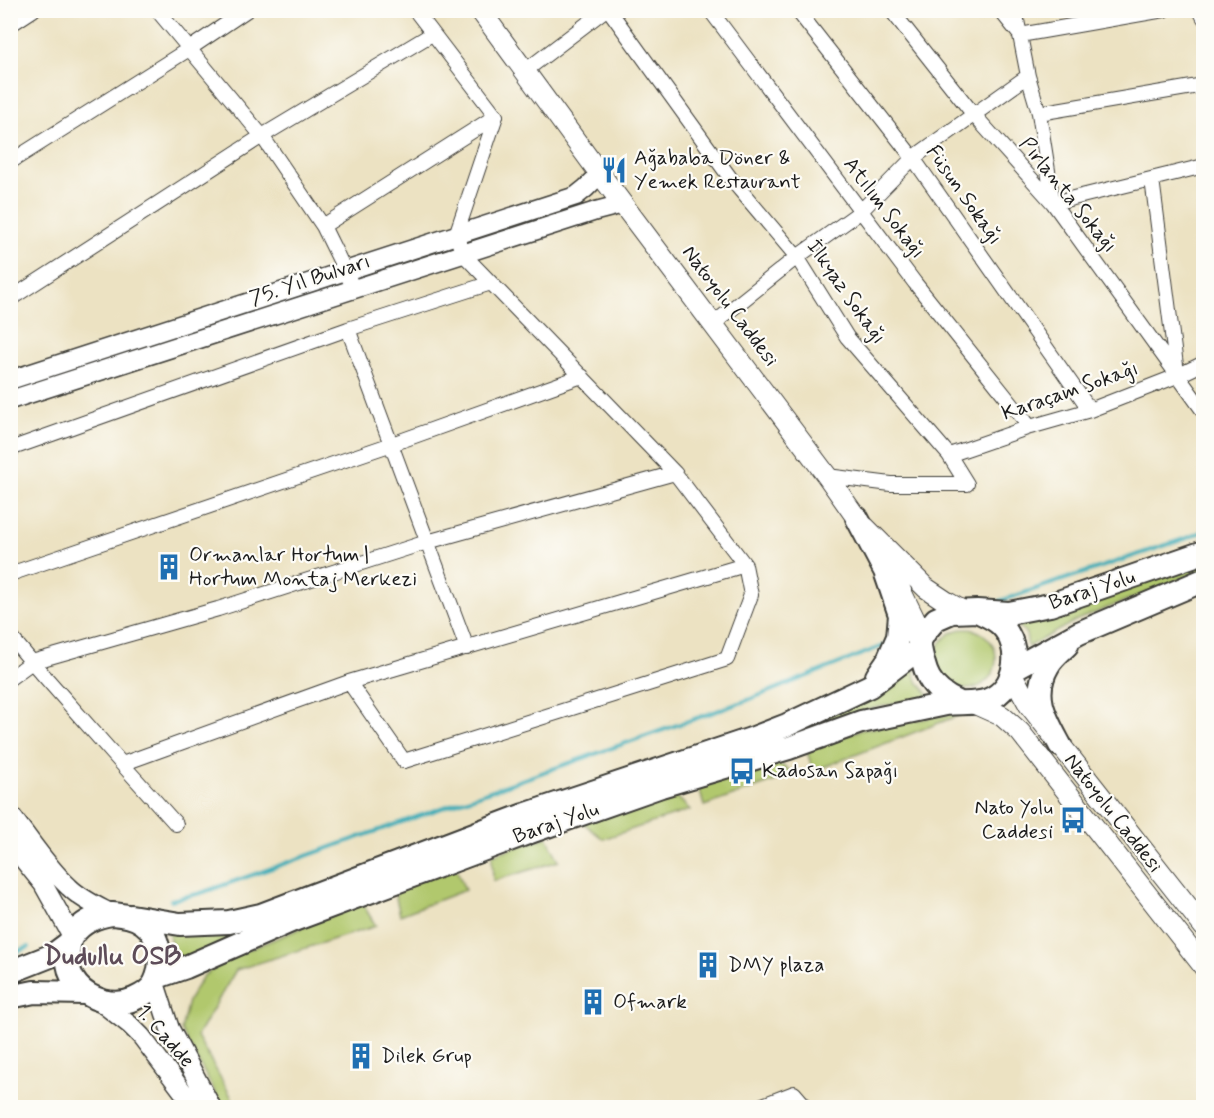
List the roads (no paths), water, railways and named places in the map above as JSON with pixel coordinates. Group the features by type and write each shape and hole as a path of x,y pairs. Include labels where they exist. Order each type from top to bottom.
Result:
{"main road":[{"name":"Natoyolu Caddesi","path":"480,10 857,518 902,591 917,624 920,645"},
{"path":"857,518 926,588 947,602 989,616 1002,626 1011,640 1014,657 1008,683 999,693 987,700 965,703 945,697 931,682 924,669 920,645 925,632 936,619 952,612 970,611"},
{"path":"857,518 885,571 900,615 898,637 888,660 870,686"},
{"name":"Baraj Yolu","path":"970,611 1008,613 1050,605 1203,552"},
{"name":"Baraj Yolu","path":"1012,672 1079,633 1203,580"},
{"path":"1060,745 1045,717 1039,690 1048,665 1079,633"},
{"name":"Baraj Yolu","path":"122,915 180,924 229,922 261,915 524,814 787,725 870,686 920,645"},
{"name":"Natoyolu Caddesi","path":"1012,672 1029,705 1203,927"},
{"name":"Natoyolu Caddesi","path":"965,703 1002,716 1020,732 1203,967"},
{"name":"Baraj Yolu","path":"156,980 312,913 532,831 650,790 789,748 861,722 965,703"},
{"path":"10,972 53,955 88,921 100,916 122,915 143,922 152,933 158,946 160,960 156,980 150,990 127,1002 113,1004 91,996 34,992 10,997"},
{"path":"70,939 69,970 75,983 91,996"}],"street":[{"path":"10,25 33,10"},
{"path":"157,10 262,136 323,226 354,289"},
{"path":"10,162 247,10"},
{"path":"415,10 496,116"},
{"path":"525,71 607,10"},
{"name":"İlkyaz Sokağı","path":"607,10 731,179 797,257 847,337 949,455 967,484 891,484 827,476"},
{"name":"Atılım Sokağı","path":"710,10 860,212 1030,428"},
{"name":"Füsun Sokağı","path":"797,10 913,158 1090,410"},
{"name":"Pırlanta Sokağı","path":"891,10 974,115 1053,203 1203,412"},
{"path":"1000,10 1020,35"},
{"path":"1015,10 1028,76 1039,113 1053,203 1203,166"},
{"path":"1020,35 1164,10"},
{"path":"1200,10 1203,18"},
{"path":"10,299 262,136 432,34"},
{"path":"713,324 797,257 860,212 913,158 1028,76"},
{"path":"1039,113 1203,85"},
{"path":"323,226 496,116"},
{"path":"349,682 404,760 727,659 752,595 745,566 675,473 463,254 456,235 496,116"},
{"name":"75. Yıl Bulvarı","path":"10,380 576,196 600,174"},
{"path":"1152,179 1177,376"},
{"name":"75. Yıl Bulvarı","path":"10,400 623,204"},
{"path":"10,449 348,329 491,283"},
{"path":"348,329 467,648"},
{"name":"Karaçam Sokağı","path":"949,455 1090,410 1177,376 1203,363"},
{"path":"10,574 392,444 582,376"},
{"path":"10,678 32,662 218,609 427,542 675,473"},
{"path":"122,764 349,682 745,566"},
{"path":"10,636 176,824"},
{"path":"10,813 24,857 81,897 122,915"},
{"path":"10,843 24,857 43,884 70,939"},
{"name":"1. Cadde","path":"156,980 170,1029 212,1107"},
{"name":"1. Cadde","path":"91,996 141,1036 194,1107"},
{"path":"755,1107 794,1093 807,1107"}],"waterway":[{"path":"1000,601 1204,531"},
{"path":"171,900 201,893 748,700 885,645"},
{"path":"10,954 29,947"}],"place":[{"name":"Ağababa Döner & Yemek Restaurant","path":"614,170"},
{"name":"Ormanlar Hortum | Hortum Montaj Merkezi","path":"169,567"},
{"name":"Kadosan Sapağı","path":"742,771"},
{"name":"Nato Yolu Caddesi","path":"1073,820"},
{"name":"DMY plaza","path":"708,965"},
{"name":"Ofmark","path":"593,1002"},
{"name":"Dilek Grup","path":"361,1056"}],"district":[{"name":"Dudullu OSB","path":"112,956"}]}
